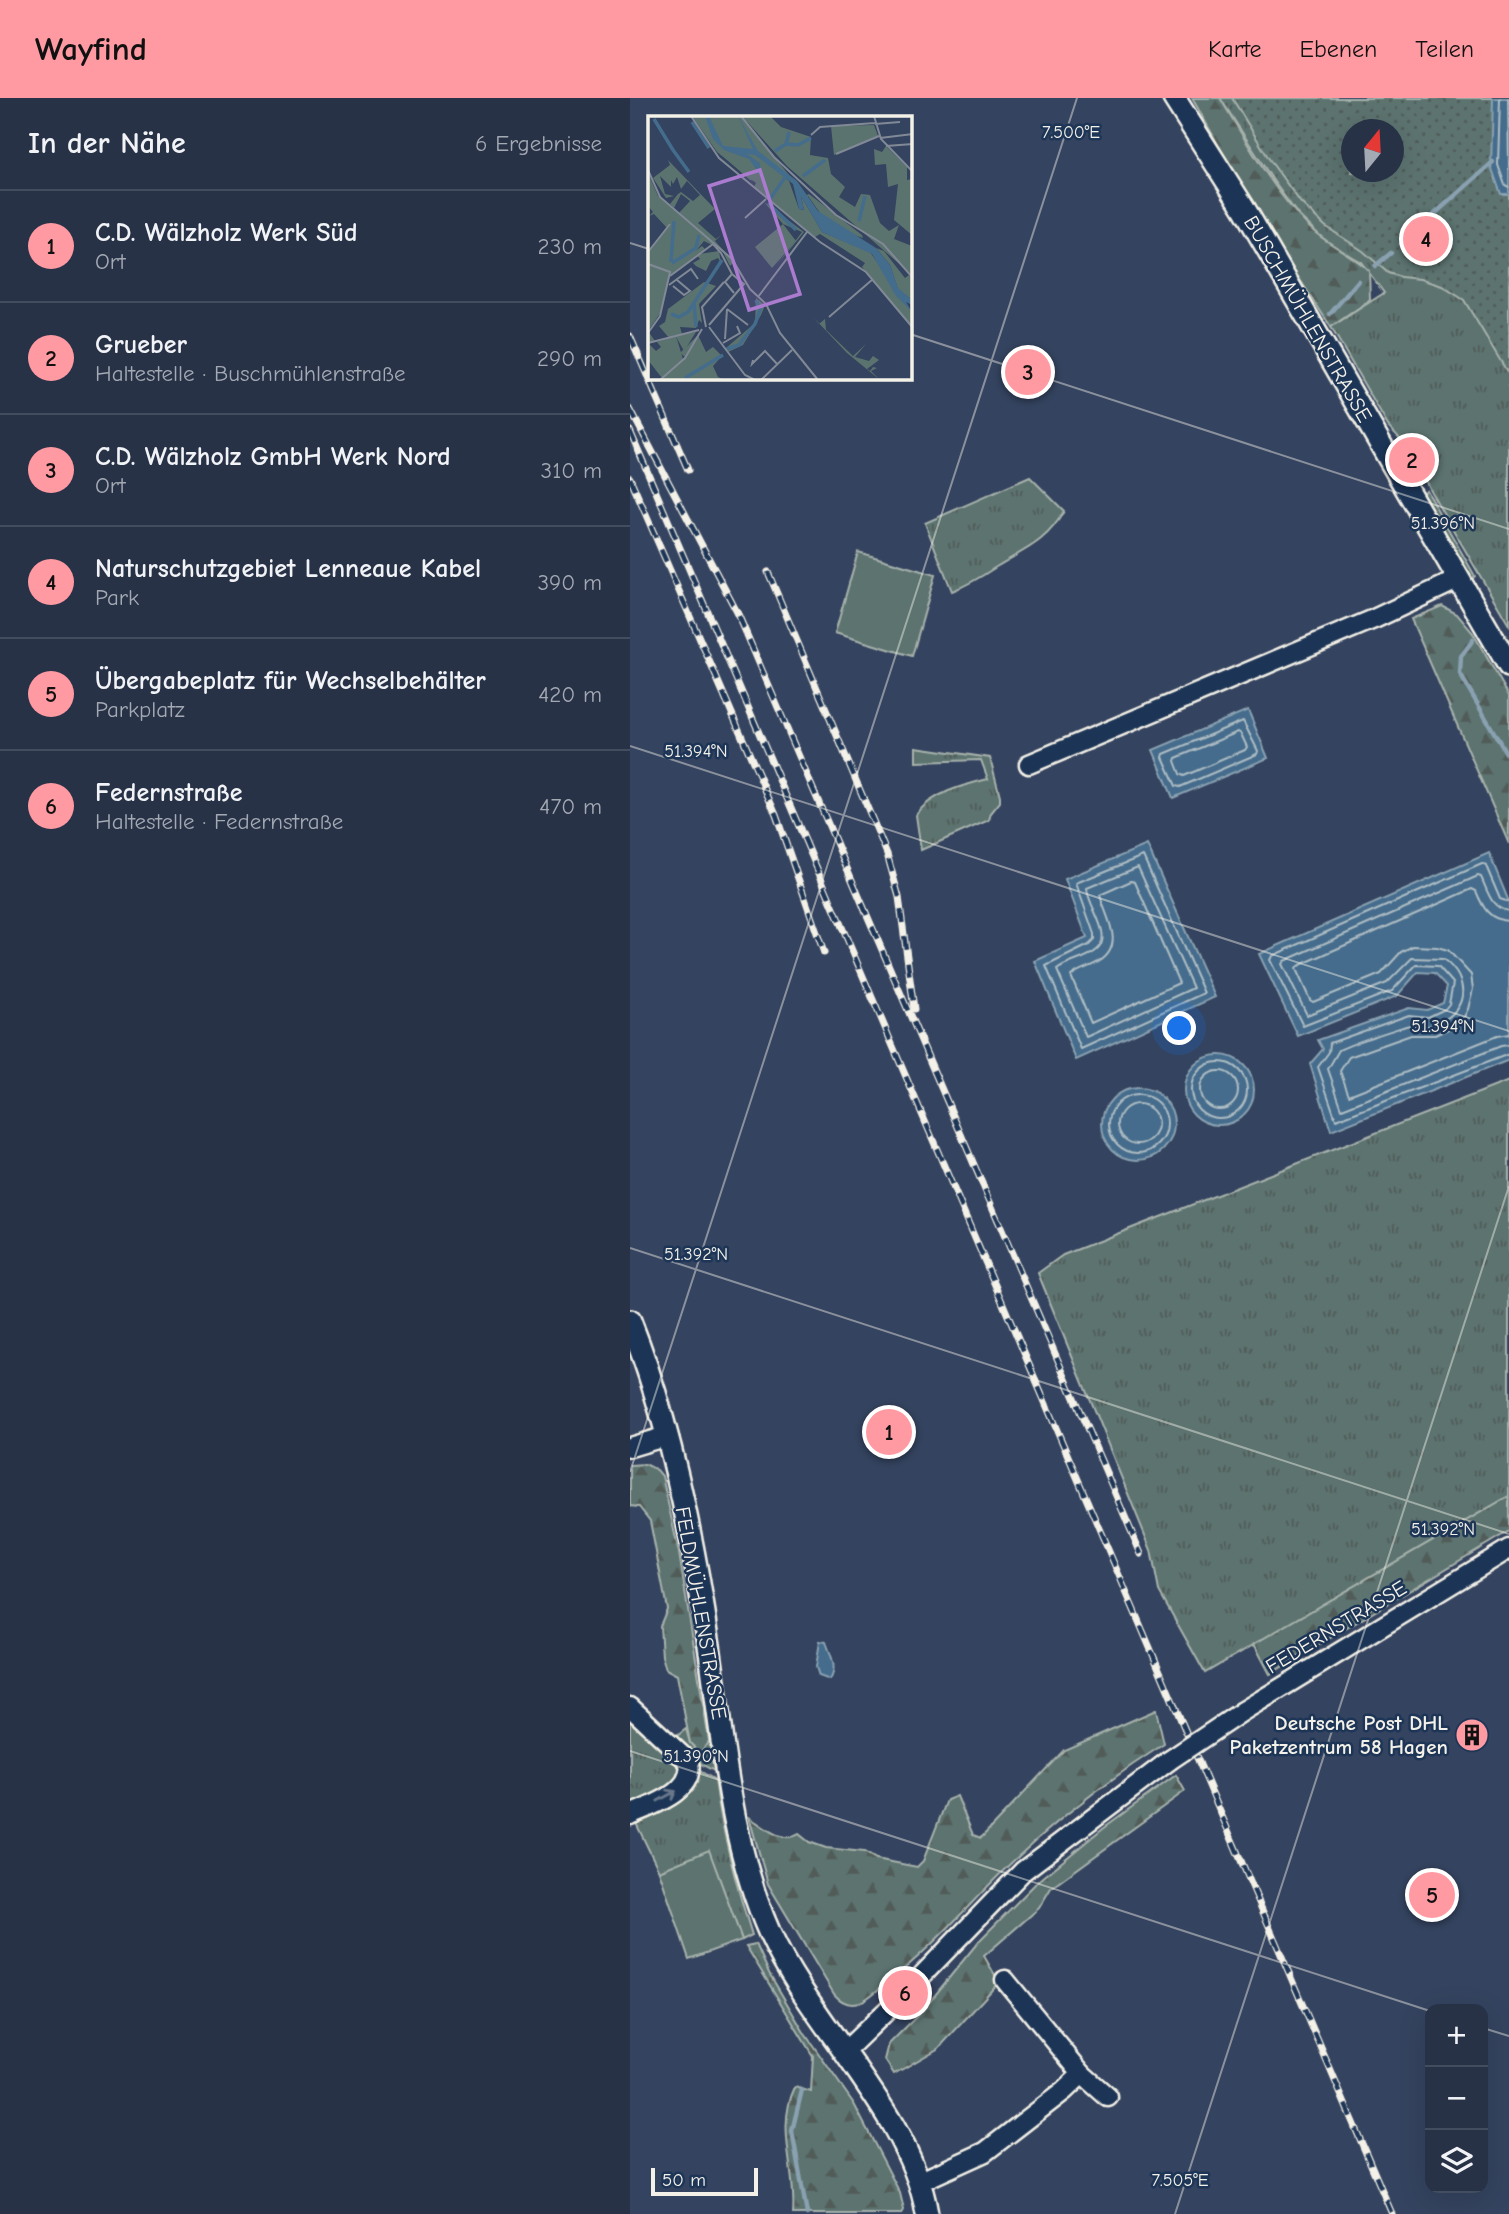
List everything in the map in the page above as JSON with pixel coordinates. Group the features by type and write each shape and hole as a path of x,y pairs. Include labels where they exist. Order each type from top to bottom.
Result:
{"street":[{"name":"BUSCHMÜHLENSTRASSE","path":"1174,98 1244,208 1509,666"},
{"path":"1029,764 1374,619 1459,579"},
{"name":"FELDMÜHLENSTRASSE","path":"630,1321 667,1436 699,1583 729,1783 742,1849 756,1896 778,1949 811,2006 844,2052 901,2142 919,2182 927,2214"},
{"path":"630,1447 667,1436"},
{"name":"FEDERNSTRASSE","path":"844,2052 1023,1871 1170,1760 1243,1711 1509,1549"},
{"path":"630,1707 680,1752 690,1766 690,1777 681,1788 630,1815"},
{"path":"1005,1979 1082,2074 1108,2097"},
{"path":"919,2182 985,2151 1064,2091 1082,2074"}],"green space":[{"path":"1192,98 1220,98 1261,165 1296,213 1316,233 1369,271 1370,300 1331,327 1260,219"},
{"path":"1220,98 1493,98 1509,194 1509,625 1431,492 1409,448 1388,426 1331,327 1384,293 1361,262 1330,245 1298,215"},
{"path":"1232,98 1509,98 1509,375 1464,300 1442,286 1388,273 1363,251 1325,226 1301,203 1271,162"},
{"path":"1030,477 1064,511 1057,522 1034,544 952,591 925,523"},
{"path":"1426,490 1475,576 1472,579 1469,579 1420,494"},
{"path":"858,552 935,575 912,656 835,633"},
{"path":"1442,606 1457,614 1473,633 1509,696 1509,844 1411,619"},
{"path":"916,747 990,758 1000,802 989,820 921,850 916,815 922,807 949,791 988,779 981,760 916,762"},
{"path":"1509,1081 1509,1496 1205,1673 1159,1591 1151,1550 1038,1273 1063,1255"},
{"path":"645,1464 662,1476 679,1553 709,1741 700,1753 690,1743 677,1675 666,1669 662,1656 660,1626 667,1609 650,1521 639,1507 630,1506 630,1465"},
{"path":"1509,1496 1509,1531 1270,1674 1254,1644"},
{"path":"1156,1710 1164,1744 1103,1786 1044,1833 917,1958 871,1995 861,2002 851,2004 834,1994 768,1884 749,1817 780,1836 793,1837 799,1834 809,1842 826,1848 864,1852 876,1859 917,1867 923,1861 947,1800 957,1796 973,1835 981,1838 1064,1750"},
{"path":"630,1714 682,1764 683,1772 671,1788 630,1808"},
{"path":"686,1729 690,1743 699,1753 709,1741 714,1771 699,1763 673,1739"},
{"path":"700,1771 715,1780 730,1858 752,1935 742,1940 709,1851 659,1871 635,1821 693,1791"},
{"path":"1176,1775 1185,1791 1051,1888 1039,1908 984,1956 999,1982 939,2048 894,2074 885,2060 889,2044 923,2010 979,1941 1035,1884 1103,1828"},
{"path":"709,1850 742,1940 689,1959 659,1871"},
{"path":"756,1944 769,1973 805,2034 854,2104 900,2193 904,2210 902,2214 793,2214 787,2134 789,2103 795,2087 811,2092 813,2056 746,1946"}],"water":[{"path":"1493,98 1509,98 1509,194 1501,194 1491,166"},
{"path":"1248,710 1268,758 1173,798 1153,750"},
{"path":"1147,845 1215,997 1076,1060 1035,961 1087,938 1065,879"},
{"path":"1489,853 1509,902 1509,1060 1331,1131 1310,1064 1323,1049 1318,1040 1409,1008 1427,1010 1443,1003 1447,986 1435,973 1418,972 1397,996 1298,1036 1259,954"},
{"path":"1219,1055 1244,1065 1254,1090 1244,1115 1219,1125 1194,1115 1184,1090 1194,1065"},
{"path":"1138,1088 1158,1094 1168,1104 1174,1124 1168,1144 1158,1154 1138,1160 1118,1154 1108,1144 1102,1124 1108,1104 1118,1094"},
{"path":"820,1641 826,1642 833,1661 830,1680 819,1676 816,1667"}],"waterway":[{"path":"1401,244 1493,162"},
{"path":"1375,266 1391,253"},
{"path":"1330,314 1358,281"},
{"path":"1473,640 1461,656 1460,674 1509,758"},
{"path":"802,2090 792,2131 807,2214"}],"railway":[{"path":"630,336 648,378"},
{"path":"649,380 688,470"},
{"path":"630,409 738,614 1141,1554"},
{"path":"630,431 1392,2214"},
{"path":"630,478 776,815 824,953"},
{"path":"768,572 887,854 899,897 914,1009"}],"place":[{"name":"Naturschutzgebiet Lenneaue Kabel","path":"1426,239"},
{"name":"C.D. Wälzholz GmbH Werk Nord","path":"1028,372"},
{"name":"Grueber","path":"1412,460"},
{"name":"C.D. Wälzholz Werk Süd","path":"889,1432"},
{"name":"Deutsche Post DHL Paketzentrum 58 Hagen","path":"1472,1735"},
{"name":"Übergabeplatz für Wechselbehälter","path":"1432,1895"},
{"name":"Federnstraße","path":"905,1993"}]}
